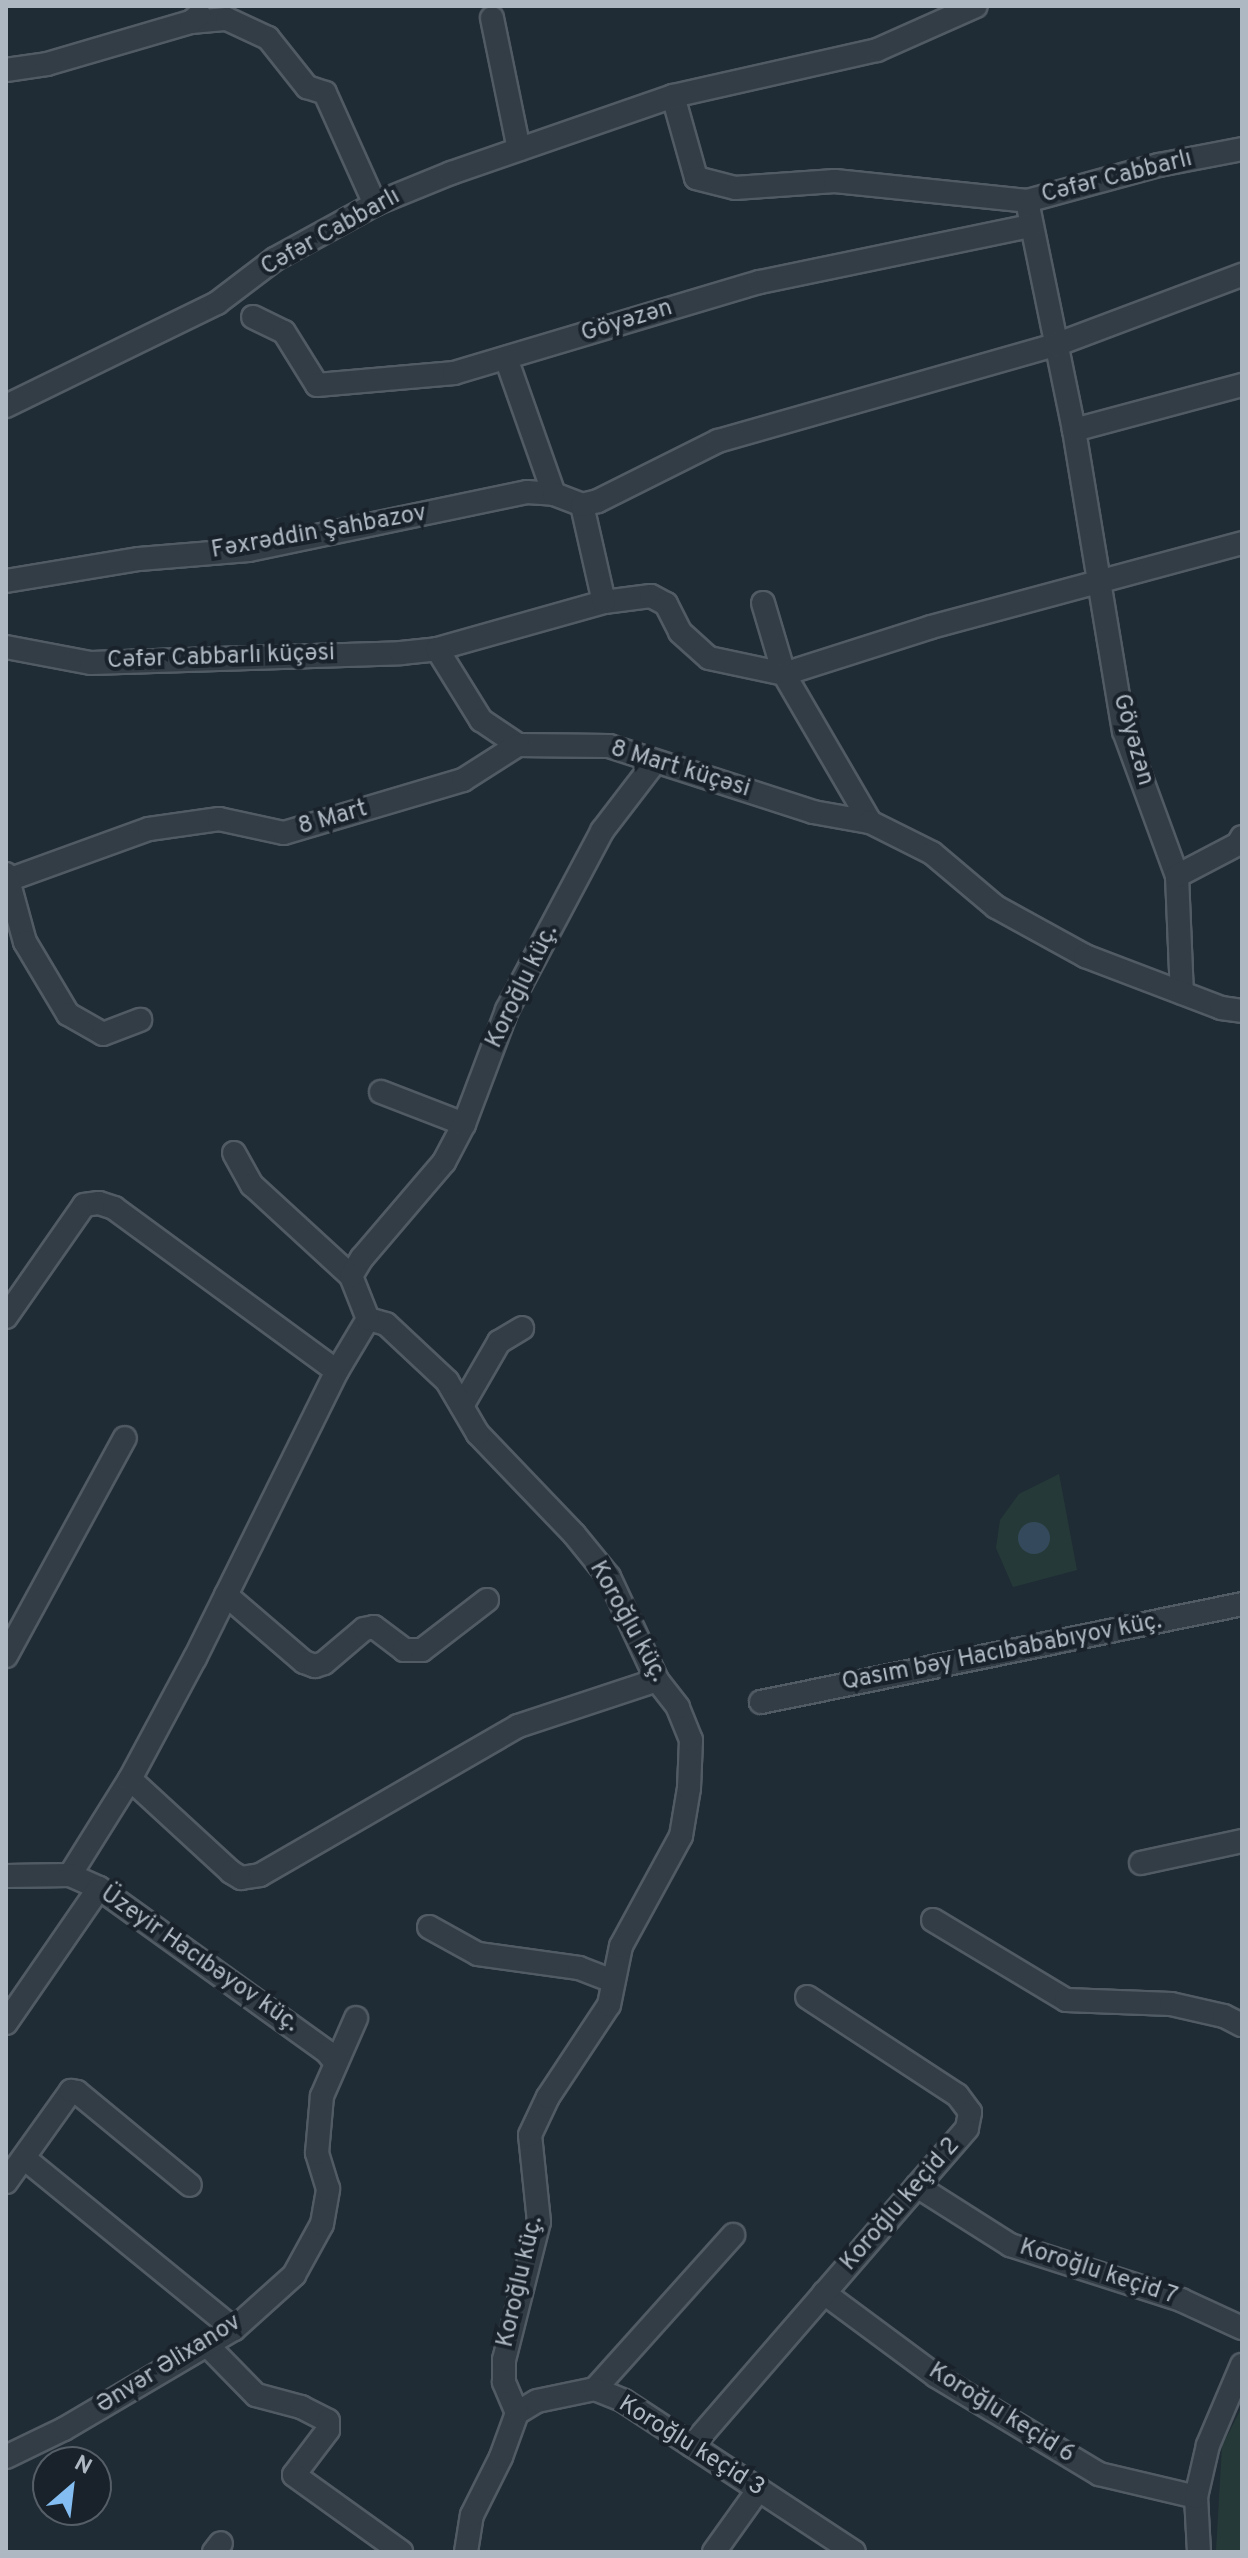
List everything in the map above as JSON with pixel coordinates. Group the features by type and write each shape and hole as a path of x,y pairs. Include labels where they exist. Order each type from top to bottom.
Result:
{"street":[{"name":"Cəfər Cabbarlı","path":"6,406 217,303 275,259 375,204 519,149 673,96 877,50 976,6"},
{"path":"6,70 47,64 195,14 227,19 268,38 307,87 325,93 375,204"},
{"path":"492,18 519,149"},
{"name":"Cəfər Cabbarlı","path":"673,96 696,178 735,188 835,181 1027,201 1159,165 1242,149"},
{"name":"Göyəzən","path":"1027,201 1074,430 1124,731 1177,876 1182,993"},
{"name":"Göyəzən","path":"253,317 284,332 317,385 454,373 760,282 1031,226"},
{"path":"604,602 582,505 598,501 718,441 1058,344 1242,275"},
{"path":"506,358 554,494"},
{"path":"1074,430 1242,385"},
{"name":"Fəxrəddin Şahbazov","path":"6,581 139,559 249,550 527,492 554,494 582,505"},
{"path":"518,745 481,720 437,649 604,602 651,596 666,604 680,632 709,658 784,674 931,627 1242,543"},
{"path":"763,603 784,674 870,822"},
{"name":"Cəfər Cabbarlı küçəsi","path":"6,647 91,663 437,649"},
{"name":"8 Mart küçəsi","path":"518,745 609,746 813,812 870,822 932,853 996,907 1085,956 1221,1008 1242,1011"},
{"name":"8 Mart","path":"7,877 149,829 219,819 284,833 463,780 518,745"},
{"name":"Koroğlu küç.","path":"351,1276 387,1227 444,1162 464,1124 511,1002 602,831 655,762"},
{"path":"1177,876 1238,844 1242,837"},
{"path":"7,877 25,942 68,1014 103,1034 140,1020"},
{"path":"381,1092 464,1124"},
{"path":"70,1875 130,1779 337,1371 368,1319 351,1276 252,1185 234,1153"},
{"path":"6,1317 84,1205 99,1203 114,1208 337,1371"},
{"name":"Koroğlu küç.","path":"368,1319 386,1324 447,1381 478,1434 574,1534 609,1577 657,1680 678,1707 691,1740 689,1788 681,1836 621,1946 609,2005 548,2097 530,2135 539,2222 504,2360 504,2382 517,2413"},
{"path":"462,1406 499,1342 522,1328"},
{"path":"6,1656 125,1438"},
{"path":"226,1595 304,1662 315,1666 324,1663 364,1629 374,1627 404,1650 422,1650 487,1600"},
{"name":"Qasım bəy Hacıbababıyov küç.","path":"761,1702 1242,1604"},
{"path":"130,1779 231,1872 241,1878 260,1875 518,1726 657,1680"},
{"path":"1141,1863 1242,1841"},
{"name":"Üzeyir Hacıbəyov küç.","path":"6,1876 70,1875 99,1888 315,2042 336,2063"},
{"path":"6,2023 99,1888"},
{"path":"933,1920 1066,2000 1171,2004 1224,2016 1242,2025"},
{"path":"429,1927 478,1954 579,1968 613,1981"},
{"name":"Koroğlu keçid 2","path":"692,2446 967,2128 970,2112 957,2095 807,1997"},
{"name":"Ənvər Əlixanov","path":"6,2457 64,2429 234,2329 294,2275 322,2224 328,2189 317,2153 322,2096 356,2018"},
{"path":"6,2182 71,2091 77,2092 190,2185"},
{"path":"24,2158 234,2329"},
{"name":"Koroğlu keçid 7","path":"917,2186 1010,2245 1181,2300 1242,2328"},
{"path":"595,2389 733,2235"},
{"name":"Koroğlu keçid 6","path":"824,2293 936,2376 1099,2474 1196,2497"},
{"path":"207,2345 256,2395 301,2407 328,2421 328,2430 294,2475 401,2552"},
{"path":"1199,2552 1196,2497 1208,2445 1242,2365"},
{"name":"Koroğlu keçid 3","path":"517,2413 537,2401 595,2389 624,2401 854,2552"},
{"path":"466,2552 472,2515 501,2457 517,2413"},
{"path":"714,2552 759,2489"}],"green space":[{"path":"1059,1474 1077,1570 1013,1587 996,1548 1000,1520 1019,1494"},
{"path":"1242,2407 1242,2552 1216,2552 1222,2446"}],"water":[{"path":"1034,1522 1046,1526 1050,1538 1046,1550 1034,1554 1022,1550 1018,1538 1022,1526"}]}
